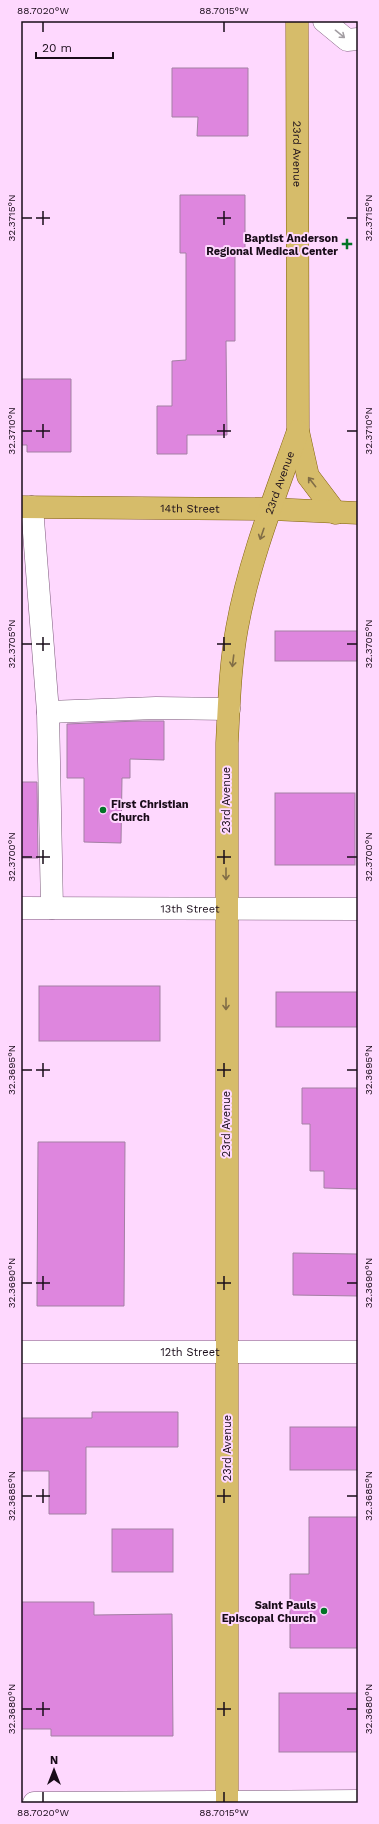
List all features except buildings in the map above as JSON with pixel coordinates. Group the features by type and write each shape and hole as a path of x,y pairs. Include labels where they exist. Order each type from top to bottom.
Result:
{"main road":[{"name":"23rd Avenue","path":"297,21 298,431 308,476 336,513"},
{"name":"23rd Avenue","path":"227,1802 226,743 237,629 251,568 298,431"},
{"name":"14th Street","path":"26,507 271,509 358,513"}],"street":[{"path":"324,21 347,40 358,40"},
{"path":"26,507 48,712 52,908"},
{"path":"48,712 156,708 229,709"},
{"name":"13th Street","path":"21,908 358,909"},
{"name":"12th Street","path":"21,1352 358,1352"},
{"path":"34,1803 358,1801"}],"place":[{"name":"Baptist Anderson Regional Medical Center","path":"347,244"},
{"name":"First Christian Church","path":"103,810"},
{"name":"Saint Pauls Episcopal Church","path":"324,1611"}]}
